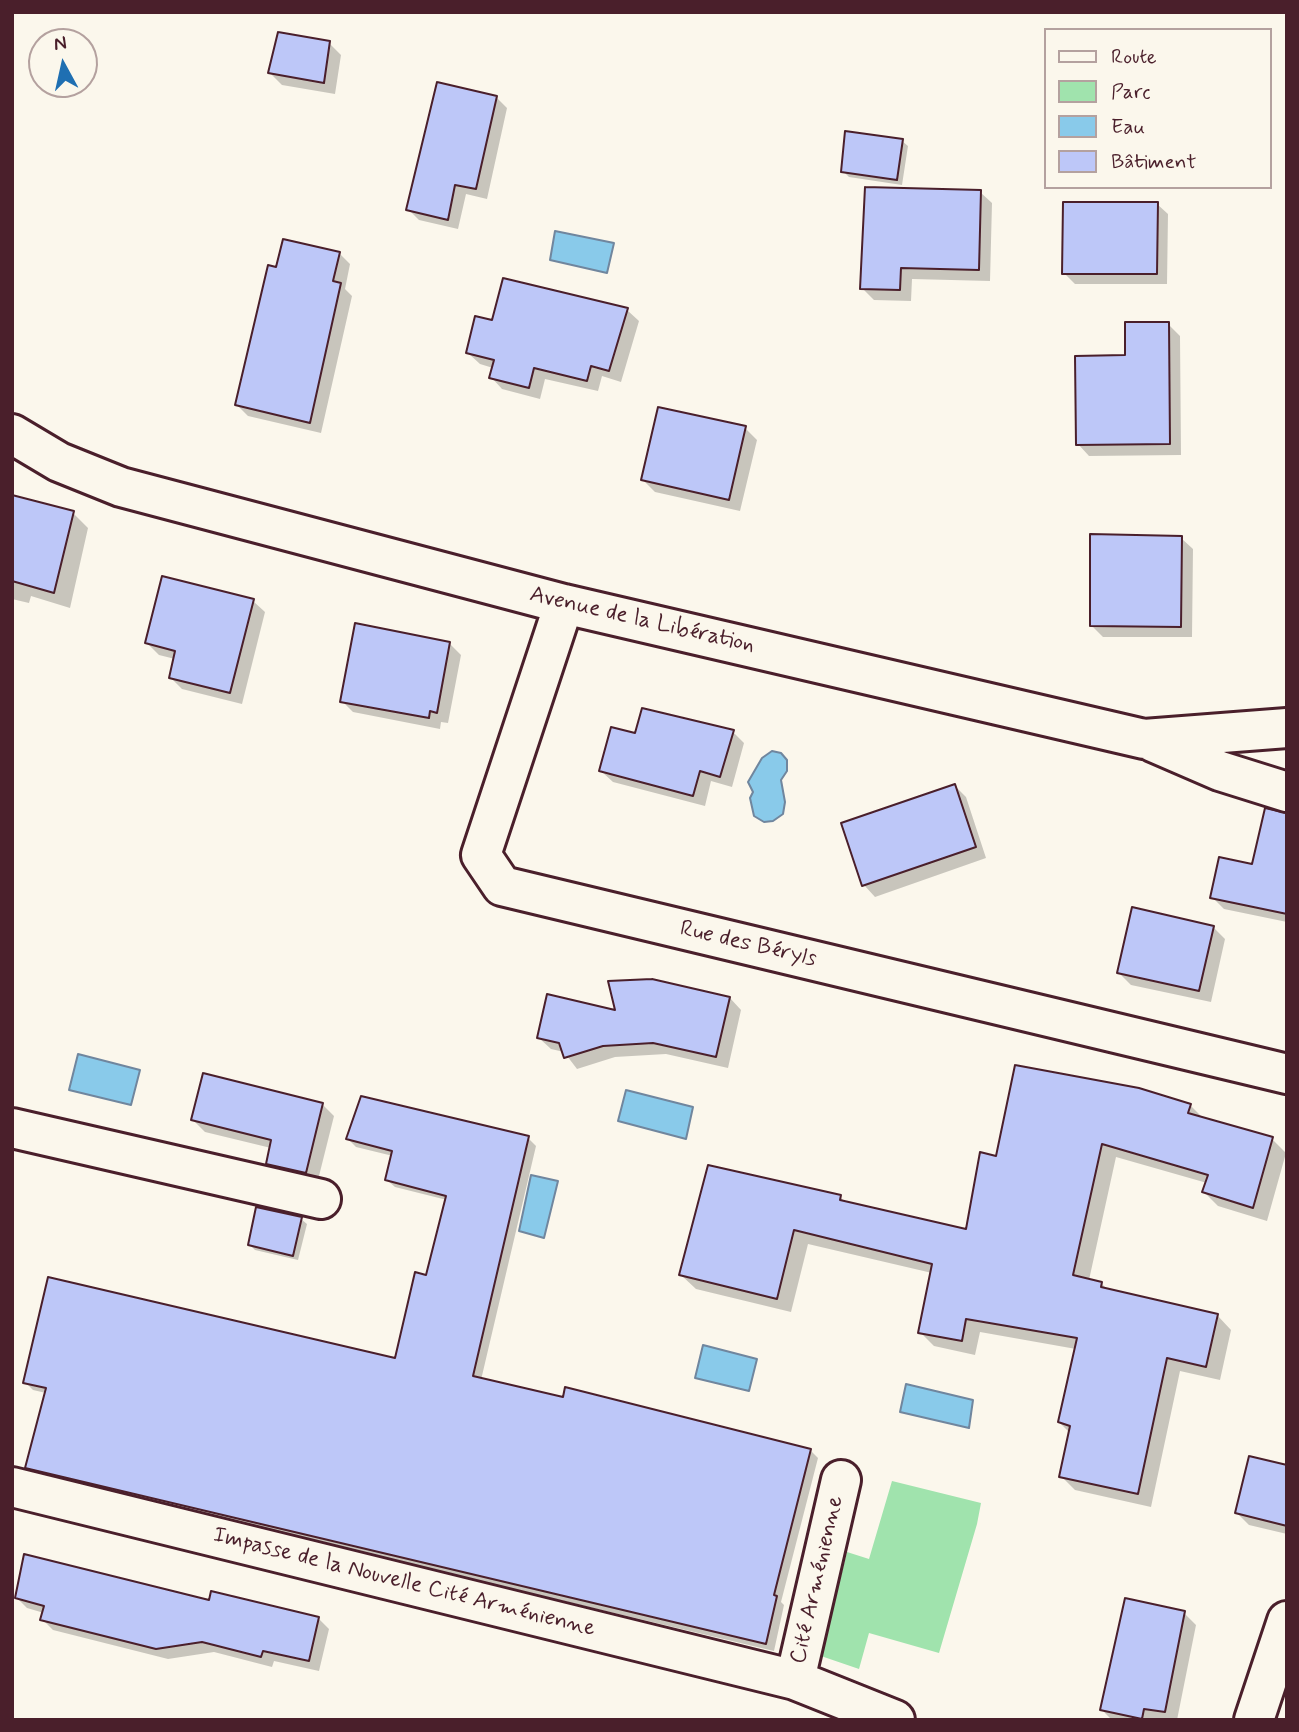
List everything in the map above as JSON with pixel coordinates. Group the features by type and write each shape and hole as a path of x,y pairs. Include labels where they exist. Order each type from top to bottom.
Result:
{"street":[{"name":"Avenue de la Libération","path":"12,434 59,462 121,487 564,604 1144,739 1287,728"},
{"name":"Rue des Béryls","path":"564,604 481,855 502,886 1287,1074"},
{"path":"1144,739 1220,771 1287,792"},
{"path":"12,1128 321,1199"},
{"name":"Cité Arménienne","path":"795,1680 841,1480"},
{"name":"Impasse de la Nouvelle Cité Arménienne","path":"12,1487 795,1680 895,1720"},
{"path":"1254,1720 1287,1621"}],"green space":[{"path":"892,1481 981,1503 939,1653 869,1633 859,1669 821,1656 847,1552 869,1559"}],"water":[{"path":"555,231 614,243 607,273 550,260"},
{"path":"772,751 781,753 787,760 787,771 781,780 785,802 783,814 773,821 764,822 754,816 750,798 753,792 748,782 762,758"},
{"path":"78,1054 140,1070 131,1105 69,1090"},
{"path":"626,1090 693,1107 686,1139 618,1121"},
{"path":"531,1175 558,1181 544,1238 519,1231"},
{"path":"703,1345 757,1359 749,1391 695,1378"},
{"path":"906,1384 973,1400 969,1428 900,1412"}],"building":[{"path":"278,32 330,41 324,83 268,73"},
{"path":"437,82 497,96 476,189 455,185 448,220 406,210"},
{"path":"845,131 903,139 897,180 841,172"},
{"path":"865,187 981,190 979,270 901,268 900,290 860,289"},
{"path":"1063,202 1158,202 1157,274 1062,274"},
{"path":"283,239 340,252 333,281 341,283 310,423 235,405 268,265 276,267"},
{"path":"503,278 628,308 609,371 591,366 587,381 534,368 529,388 489,378 494,360 466,353 475,316 492,320"},
{"path":"1125,322 1169,322 1170,444 1076,445 1075,356 1125,355"},
{"path":"658,407 746,426 729,500 641,480"},
{"path":"12,495 74,511 54,593 12,581"},
{"path":"1090,534 1182,536 1181,627 1090,626"},
{"path":"162,576 254,599 230,693 169,678 175,651 145,643"},
{"path":"355,623 450,642 437,713 430,711 429,718 340,702"},
{"path":"642,708 734,730 720,777 700,771 693,796 599,771 611,727 635,733"},
{"path":"955,784 976,847 862,886 841,823"},
{"path":"1265,808 1287,813 1287,914 1210,898 1219,857 1252,864"},
{"path":"1132,907 1214,926 1199,991 1117,973"},
{"path":"652,979 730,997 716,1057 653,1043 603,1046 564,1058 559,1043 537,1038 547,994 615,1010 608,981"},
{"path":"1015,1065 1139,1088 1191,1104 1188,1113 1273,1137 1253,1208 1202,1192 1208,1175 1102,1144 1073,1275 1102,1282 1101,1287 1218,1314 1206,1367 1167,1358 1138,1494 1059,1477 1070,1426 1058,1422 1077,1338 966,1319 962,1341 918,1333 932,1264 794,1230 777,1299 679,1275 708,1165 841,1195 840,1200 966,1229 980,1152 996,1156"},
{"path":"203,1073 323,1103 306,1173 266,1164 271,1140 191,1120"},
{"path":"361,1096 529,1136 473,1376 563,1397 565,1387 811,1449 774,1595 777,1596 766,1644 25,1468 46,1388 23,1383 48,1277 395,1358 415,1272 426,1275 446,1196 385,1180 392,1151 346,1139"},
{"path":"256,1207 302,1217 293,1256 248,1245"},
{"path":"1249,1456 1287,1465 1287,1526 1235,1513"},
{"path":"24,1554 209,1600 211,1591 319,1617 309,1661 263,1651 261,1657 202,1642 156,1649 40,1620 44,1606 15,1598"},
{"path":"1125,1598 1185,1611 1165,1712 1144,1709 1142,1719 1100,1710"}]}
